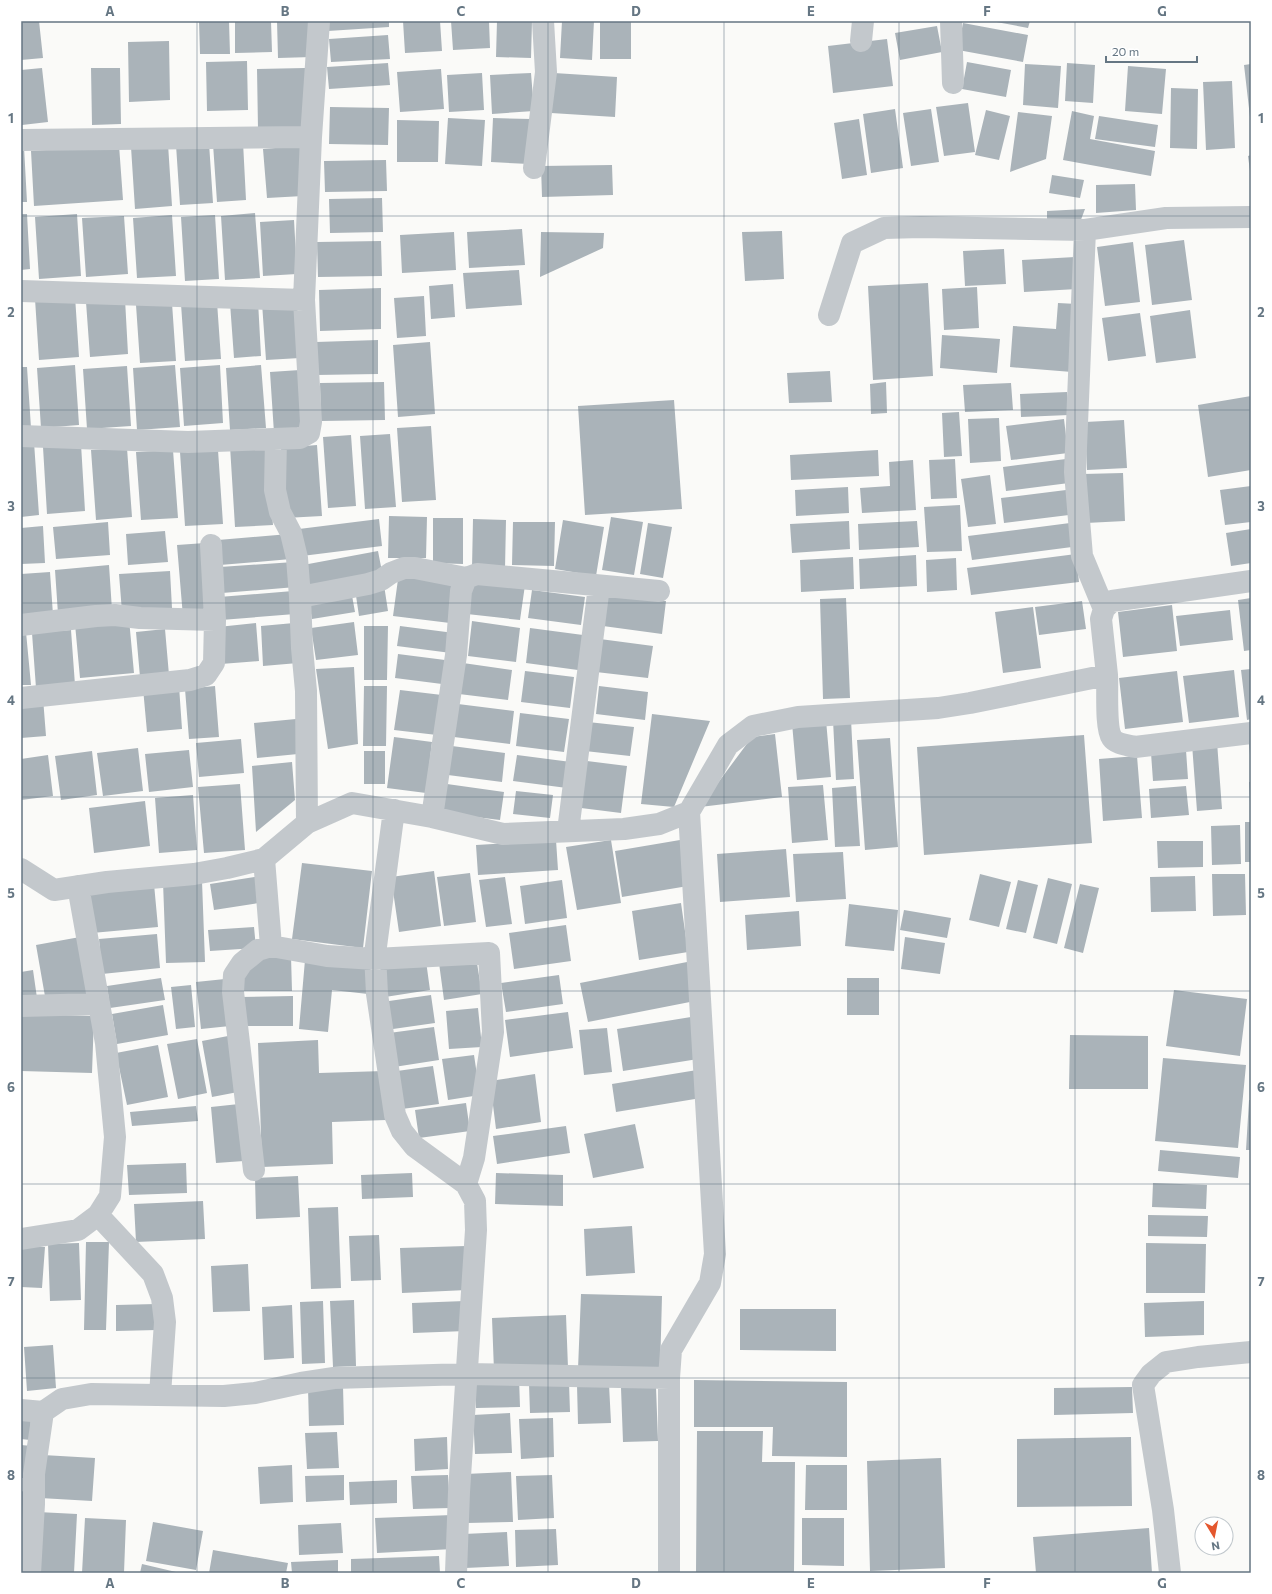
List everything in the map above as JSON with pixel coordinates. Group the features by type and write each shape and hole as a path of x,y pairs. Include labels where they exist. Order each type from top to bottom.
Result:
{"street":[{"path":"21,436 188,442 300,438 308,433 311,422 304,300 311,137 319,21"},
{"path":"534,168 546,72 544,21"},
{"path":"951,21 953,83"},
{"path":"21,140 311,137"},
{"path":"829,315 852,243 884,228 921,227 1085,230 1166,218 1251,217"},
{"path":"1085,230 1075,472 1082,556 1104,609"},
{"path":"21,291 304,300"},
{"path":"276,439 275,490 280,512 291,533 297,558 306,692 307,823"},
{"path":"21,698 190,680 206,675 214,663 215,620 211,545"},
{"path":"300,597 368,584 382,580 391,572 404,568 415,568 466,578 477,574 659,591"},
{"path":"432,817 456,655 461,591 466,578"},
{"path":"1251,581 1112,601 1104,609 1101,619 1107,675 1109,730 1112,739 1135,747 1251,733"},
{"path":"568,831 599,586"},
{"path":"21,625 115,615 140,618 215,620"},
{"path":"669,1573 669,1378 671,1350 710,1284 715,1254 688,812 728,745 753,726 798,717 944,707 1107,675"},
{"path":"24,875 54,890 78,886 194,874 227,868 264,859 307,823 352,803 432,817 503,834 624,829 659,824 688,812"},
{"path":"394,810 375,959 376,994 395,1115 402,1131 414,1146 466,1184 475,1201 476,1230 459,1492 456,1573"},
{"path":"264,859 271,946"},
{"path":"21,1239 78,1230 98,1215 110,1196 115,1137 106,1043 78,886"},
{"path":"254,1170 233,992 234,975 242,964 258,950 271,946 327,956 375,959 489,953 493,1032 474,1158 466,1184"},
{"path":"21,1006 99,1004"},
{"path":"98,1215 154,1274 162,1298 165,1322 160,1395"},
{"path":"1170,1573 1163,1510 1143,1385 1151,1374 1166,1362 1198,1357 1251,1352"},
{"path":"21,1410 43,1412 62,1399 91,1394 224,1396 255,1393 301,1383 334,1378 467,1374 669,1378"},
{"path":"30,1573 34,1504 34,1474 43,1412"}],"building":[{"path":"21,21 39,21 43,58 21,60"},
{"path":"199,21 229,21 230,54 200,54"},
{"path":"235,21 271,21 272,52 235,53"},
{"path":"277,21 311,21 312,57 278,58"},
{"path":"328,21 389,21 389,27 328,31"},
{"path":"403,21 440,21 442,51 405,53"},
{"path":"451,21 489,21 490,48 453,50"},
{"path":"497,21 532,21 531,58 496,57"},
{"path":"562,21 594,21 592,60 560,58"},
{"path":"600,21 631,21 631,59 600,59"},
{"path":"991,21 1030,21 1028,28"},
{"path":"963,23 1028,35 1023,62 958,50"},
{"path":"937,26 942,52 900,60 895,33"},
{"path":"388,35 390,59 331,62 329,39"},
{"path":"887,39 893,86 833,93 828,46"},
{"path":"169,41 170,100 129,102 128,42"},
{"path":"247,61 248,110 207,111 206,62"},
{"path":"967,62 1011,70 1006,97 962,89"},
{"path":"388,63 390,85 329,89 327,67"},
{"path":"1067,63 1095,65 1093,103 1065,101"},
{"path":"1025,64 1061,66 1058,108 1023,105"},
{"path":"1251,64 1251,117 1250,117 1244,65"},
{"path":"1128,66 1166,69 1162,114 1125,111"},
{"path":"42,68 48,122 22,125 21,70"},
{"path":"91,68 120,68 121,124 92,125"},
{"path":"305,68 306,129 258,129 257,69"},
{"path":"441,69 444,109 400,112 397,72"},
{"path":"482,73 484,110 449,112 447,75"},
{"path":"531,73 534,111 492,114 490,75"},
{"path":"554,73 617,77 615,117 551,113"},
{"path":"1232,81 1235,148 1206,150 1203,82"},
{"path":"1171,88 1198,89 1197,149 1170,148"},
{"path":"968,103 975,152 944,156 936,107"},
{"path":"330,107 389,108 388,145 329,144"},
{"path":"895,109 903,168 871,173 863,114"},
{"path":"931,109 939,162 911,166 903,113"},
{"path":"986,110 1010,116 999,160 975,155"},
{"path":"1072,111 1094,116 1090,139 1155,151 1151,176 1063,160"},
{"path":"1018,112 1052,116 1046,159 1010,172"},
{"path":"1099,116 1158,125 1155,147 1095,139"},
{"path":"448,118 485,120 482,166 445,164"},
{"path":"493,118 531,119 529,164 491,162"},
{"path":"859,119 867,175 842,179 834,123"},
{"path":"397,120 439,121 438,162 397,162"},
{"path":"243,142 246,200 217,202 213,144"},
{"path":"209,143 213,203 180,205 176,145"},
{"path":"168,144 172,206 135,209 131,147"},
{"path":"119,145 123,200 34,206 31,151"},
{"path":"300,146 303,196 267,198 263,149"},
{"path":"21,147 24,147 27,202 21,202"},
{"path":"1251,155 1251,171 1250,171 1248,156"},
{"path":"386,160 387,191 325,192 324,161"},
{"path":"612,165 613,195 542,197 541,166"},
{"path":"1052,175 1084,180 1080,198 1049,193"},
{"path":"1135,184 1136,210 1096,213 1096,185"},
{"path":"382,198 383,232 330,233 329,199"},
{"path":"1085,209 1079,225 1047,226 1047,211"},
{"path":"255,213 260,278 225,280 221,216"},
{"path":"21,214 27,214 30,269 21,270"},
{"path":"77,214 81,276 39,279 35,217"},
{"path":"172,215 176,276 137,278 133,218"},
{"path":"215,215 219,279 185,281 181,217"},
{"path":"124,216 128,274 86,277 82,218"},
{"path":"294,220 297,274 263,276 260,222"},
{"path":"522,229 525,265 469,268 467,232"},
{"path":"782,231 784,279 745,281 742,232"},
{"path":"454,232 456,270 402,273 400,235"},
{"path":"541,232 604,233 603,248 540,277"},
{"path":"1184,240 1192,300 1152,305 1145,245"},
{"path":"381,241 382,276 318,277 317,242"},
{"path":"1133,242 1140,302 1105,306 1097,247"},
{"path":"1004,249 1006,284 965,286 963,251"},
{"path":"1075,257 1077,289 1024,292 1022,260"},
{"path":"519,270 522,305 466,309 463,273"},
{"path":"928,283 933,376 873,380 868,286"},
{"path":"453,284 455,317 431,319 429,286"},
{"path":"977,287 979,328 944,330 942,289"},
{"path":"381,288 381,329 320,331 319,290"},
{"path":"75,296 79,357 39,360 35,299"},
{"path":"424,296 426,336 397,338 394,298"},
{"path":"125,299 128,354 90,357 86,302"},
{"path":"258,301 261,356 234,358 230,303"},
{"path":"297,301 300,358 266,360 262,303"},
{"path":"217,302 221,359 185,361 181,304"},
{"path":"172,303 176,361 140,363 136,305"},
{"path":"1058,303 1077,304 1072,372 1010,367 1013,326 1056,329"},
{"path":"1190,310 1196,358 1156,363 1150,316"},
{"path":"1140,313 1146,356 1108,361 1102,318"},
{"path":"942,335 1000,339 997,373 940,368"},
{"path":"378,340 378,374 316,375 316,342"},
{"path":"430,342 435,414 398,417 393,345"},
{"path":"75,365 79,425 41,428 37,368"},
{"path":"175,365 180,427 137,430 133,368"},
{"path":"220,365 223,423 184,426 180,368"},
{"path":"261,365 266,428 230,430 226,368"},
{"path":"127,366 131,426 87,429 83,369"},
{"path":"21,367 27,367 31,428 21,428"},
{"path":"300,370 304,431 274,433 270,372"},
{"path":"830,371 832,402 789,403 787,373"},
{"path":"384,382 385,420 321,421 320,383"},
{"path":"886,382 887,413 871,414 870,384"},
{"path":"1011,383 1013,410 965,412 963,385"},
{"path":"1067,392 1069,415 1021,417 1020,394"},
{"path":"1251,396 1251,470 1208,477 1198,405"},
{"path":"674,400 682,509 585,515 578,406"},
{"path":"959,412 962,456 944,457 942,413"},
{"path":"999,418 1001,461 970,463 968,419"},
{"path":"1064,419 1068,453 1011,460 1006,426"},
{"path":"1124,420 1127,468 1087,470 1085,422"},
{"path":"431,426 436,500 402,502 397,428"},
{"path":"390,434 396,507 365,509 360,436"},
{"path":"351,435 356,506 328,508 323,437"},
{"path":"34,442 39,515 21,517 21,443"},
{"path":"267,443 273,525 235,527 230,446"},
{"path":"81,444 85,511 47,514 43,447"},
{"path":"317,445 322,516 285,518 281,448"},
{"path":"127,448 132,517 96,520 91,450"},
{"path":"173,450 178,518 141,520 136,452"},
{"path":"218,450 223,524 185,526 180,452"},
{"path":"878,450 879,476 791,480 790,455"},
{"path":"955,459 957,498 931,499 929,460"},
{"path":"1066,459 1069,483 1006,491 1003,467"},
{"path":"913,460 916,510 862,513 860,488 890,486 889,462"},
{"path":"1123,473 1125,521 1086,523 1083,474"},
{"path":"990,475 996,524 968,527 961,479"},
{"path":"1251,486 1251,522 1225,525 1220,490"},
{"path":"848,487 849,513 796,516 795,490"},
{"path":"1066,490 1069,515 1004,523 1001,498"},
{"path":"960,505 962,551 927,552 924,507"},
{"path":"389,516 427,517 426,558 388,558"},
{"path":"611,517 643,522 634,575 602,570"},
{"path":"433,518 463,518 463,564 433,563"},
{"path":"379,519 382,546 302,556 299,529"},
{"path":"473,519 506,520 505,569 472,568"},
{"path":"563,520 604,527 596,576 555,569"},
{"path":"849,521 850,549 792,553 790,524"},
{"path":"917,521 919,547 859,550 858,524"},
{"path":"108,522 110,555 56,559 53,527"},
{"path":"513,522 555,522 554,566 512,565"},
{"path":"648,523 672,527 663,578 640,574"},
{"path":"1070,523 1072,547 972,560 968,536"},
{"path":"43,526 45,563 21,564 21,528"},
{"path":"1251,529 1251,563 1231,566 1226,533"},
{"path":"165,531 168,562 128,565 126,534"},
{"path":"289,534 291,559 220,565 218,540"},
{"path":"205,543 211,614 183,617 177,545"},
{"path":"378,551 383,577 308,591 303,565"},
{"path":"1076,554 1079,582 971,595 967,568"},
{"path":"916,555 917,586 860,589 859,559"},
{"path":"853,557 854,589 801,592 800,560"},
{"path":"956,558 957,590 927,592 926,560"},
{"path":"294,562 296,587 222,593 220,567"},
{"path":"109,565 112,610 58,614 55,570"},
{"path":"170,571 172,608 122,612 119,574"},
{"path":"50,572 53,615 21,617 21,574"},
{"path":"399,572 455,579 450,623 393,616"},
{"path":"471,578 525,585 520,620 467,614"},
{"path":"384,585 388,611 359,616 355,589"},
{"path":"351,590 355,612 312,619 308,597"},
{"path":"532,590 585,597 581,625 528,618"},
{"path":"293,591 295,614 221,620 219,597"},
{"path":"607,594 666,601 662,634 603,626"},
{"path":"846,598 850,698 823,699 820,599"},
{"path":"1251,598 1251,650 1244,651 1238,600"},
{"path":"1082,601 1086,629 1039,635 1035,607"},
{"path":"1172,605 1177,651 1123,657 1118,612"},
{"path":"1033,607 1041,668 1003,673 995,612"},
{"path":"1230,610 1233,640 1180,646 1176,616"},
{"path":"129,619 134,673 80,678 75,624"},
{"path":"472,621 520,628 516,662 468,656"},
{"path":"354,622 358,655 316,660 311,628"},
{"path":"256,623 259,661 221,664 218,627"},
{"path":"294,623 298,663 263,666 261,626"},
{"path":"364,626 388,626 387,680 364,680"},
{"path":"400,626 454,633 451,653 397,646"},
{"path":"530,628 583,635 578,670 526,663"},
{"path":"165,629 169,675 140,677 136,632"},
{"path":"71,630 75,685 36,688 32,633"},
{"path":"21,632 26,632 31,685 21,685"},
{"path":"600,639 653,646 648,678 596,672"},
{"path":"398,654 445,660 442,684 395,678"},
{"path":"463,663 512,670 508,700 459,694"},
{"path":"354,667 358,744 328,749 316,669"},
{"path":"1251,669 1251,719 1247,720 1241,670"},
{"path":"1234,670 1239,717 1189,723 1183,676"},
{"path":"525,671 574,677 570,708 521,702"},
{"path":"1177,671 1183,722 1125,729 1119,678"},
{"path":"179,686 182,729 147,732 143,688"},
{"path":"215,686 219,737 189,739 185,689"},
{"path":"364,686 387,686 386,746 363,746"},
{"path":"599,686 648,692 645,720 596,714"},
{"path":"400,690 442,695 437,735 394,730"},
{"path":"43,698 46,736 21,738 21,700"},
{"path":"458,704 514,711 510,744 454,737"},
{"path":"520,713 569,719 564,752 516,746"},
{"path":"652,714 710,721 674,807 641,804"},
{"path":"296,719 298,754 257,758 254,723"},
{"path":"851,719 854,779 836,780 833,720"},
{"path":"826,720 831,777 797,780 792,723"},
{"path":"588,722 634,727 630,756 585,751"},
{"path":"775,734 782,797 700,807 752,737"},
{"path":"1084,735 1092,843 924,855 917,747"},
{"path":"394,737 432,742 426,793 387,788"},
{"path":"890,738 898,847 865,850 857,740"},
{"path":"241,739 244,773 199,777 196,743"},
{"path":"1249,741 1251,741 1251,755 1250,755"},
{"path":"1217,742 1222,809 1197,811 1192,744"},
{"path":"452,746 505,753 502,782 448,775"},
{"path":"138,748 143,791 103,796 97,753"},
{"path":"189,750 193,787 149,792 145,754"},
{"path":"1186,750 1188,779 1153,781 1151,753"},
{"path":"92,751 97,795 61,800 55,756"},
{"path":"364,751 385,751 385,784 364,784"},
{"path":"48,755 53,796 21,800 21,759"},
{"path":"517,755 571,762 567,788 513,781"},
{"path":"1137,756 1142,818 1103,821 1099,759"},
{"path":"587,761 627,766 621,813 581,808"},
{"path":"292,762 295,800 256,832 252,766"},
{"path":"1249,782 1251,782 1251,802 1250,802"},
{"path":"240,784 245,850 204,853 198,787"},
{"path":"447,784 504,792 500,820 443,813"},
{"path":"823,785 828,840 792,843 788,787"},
{"path":"856,786 860,846 835,847 832,788"},
{"path":"1186,786 1189,815 1151,818 1149,789"},
{"path":"516,791 553,795 550,818 513,814"},
{"path":"193,795 197,850 159,853 155,798"},
{"path":"145,801 150,846 94,853 89,808"},
{"path":"1245,822 1251,822 1251,862 1245,862"},
{"path":"1240,825 1241,864 1212,865 1211,826"},
{"path":"556,840 558,870 478,875 476,845"},
{"path":"611,840 621,903 577,910 566,847"},
{"path":"680,840 688,886 622,897 615,851"},
{"path":"1157,841 1203,841 1203,867 1158,868"},
{"path":"786,849 790,897 720,902 717,854"},
{"path":"843,852 846,899 796,902 793,854"},
{"path":"302,863 372,871 363,948 292,939"},
{"path":"434,871 441,926 399,932 391,877"},
{"path":"470,873 476,922 444,926 437,877"},
{"path":"980,874 1011,882 999,927 969,920"},
{"path":"1212,874 1245,874 1246,915 1213,916"},
{"path":"261,876 265,902 214,910 210,884"},
{"path":"1195,876 1196,911 1151,912 1150,877"},
{"path":"505,877 512,924 486,927 479,880"},
{"path":"1048,878 1072,884 1057,944 1033,938"},
{"path":"562,880 567,918 525,924 520,886"},
{"path":"1018,880 1038,885 1026,933 1006,929"},
{"path":"202,881 205,962 166,963 163,882"},
{"path":"154,884 158,927 92,933 89,890"},
{"path":"1080,884 1099,888 1083,953 1064,948"},
{"path":"681,903 688,952 639,960 632,911"},
{"path":"849,904 898,910 894,951 845,946"},
{"path":"904,910 951,918 947,938 900,930"},
{"path":"799,911 801,946 747,950 745,915"},
{"path":"566,925 571,961 514,969 509,933"},
{"path":"254,927 256,948 210,951 208,930"},
{"path":"157,934 160,968 102,974 99,939"},
{"path":"80,937 90,994 46,1002 36,945"},
{"path":"905,937 945,943 940,974 901,969"},
{"path":"268,950 291,956 292,991 241,991 241,975"},
{"path":"476,957 482,994 444,1000 439,963"},
{"path":"305,960 371,966 368,994 332,990 328,1032 299,1029"},
{"path":"426,961 430,990 385,997 380,967"},
{"path":"687,962 695,1001 588,1022 580,983"},
{"path":"33,970 37,998 21,1001 21,972"},
{"path":"559,975 563,1004 506,1012 501,983"},
{"path":"161,978 165,1000 110,1008 107,986"},
{"path":"847,978 879,978 879,1015 847,1015"},
{"path":"225,979 230,1026 201,1029 196,982"},
{"path":"191,985 195,1027 176,1029 171,987"},
{"path":"1174,990 1247,999 1240,1056 1166,1046"},
{"path":"431,995 435,1023 386,1030 382,1002"},
{"path":"293,996 293,1026 240,1026 240,997"},
{"path":"163,1005 168,1035 117,1044 112,1014"},
{"path":"478,1008 482,1047 449,1049 446,1011"},
{"path":"568,1012 573,1048 510,1057 505,1020"},
{"path":"21,1014 94,1016 92,1073 21,1071"},
{"path":"691,1017 698,1059 623,1071 617,1029"},
{"path":"434,1027 439,1060 394,1067 389,1033"},
{"path":"607,1028 612,1072 584,1075 579,1030"},
{"path":"1070,1035 1148,1036 1148,1089 1069,1089"},
{"path":"228,1036 238,1092 212,1097 202,1041"},
{"path":"197,1039 207,1093 178,1099 167,1044"},
{"path":"318,1040 319,1073 384,1071 386,1120 332,1122 333,1164 262,1167 258,1043"},
{"path":"158,1045 168,1097 127,1105 116,1053"},
{"path":"474,1055 480,1095 448,1100 442,1059"},
{"path":"1163,1058 1246,1065 1238,1148 1155,1141"},
{"path":"433,1066 439,1104 402,1109 397,1071"},
{"path":"697,1070 701,1098 616,1112 612,1084"},
{"path":"535,1074 541,1122 496,1129 490,1081"},
{"path":"1249,1100 1251,1100 1251,1150 1246,1150"},
{"path":"466,1103 470,1131 419,1138 415,1110"},
{"path":"239,1104 244,1161 216,1163 211,1107"},
{"path":"196,1106 198,1121 132,1126 130,1112"},
{"path":"635,1124 644,1168 593,1178 584,1134"},
{"path":"566,1126 570,1153 497,1164 493,1136"},
{"path":"1160,1150 1240,1157 1238,1178 1158,1171"},
{"path":"186,1163 187,1193 129,1195 127,1165"},
{"path":"412,1173 413,1197 362,1199 361,1175"},
{"path":"496,1173 563,1175 563,1206 495,1204"},
{"path":"298,1176 300,1217 256,1219 255,1178"},
{"path":"1153,1183 1207,1185 1206,1209 1152,1207"},
{"path":"203,1201 205,1239 136,1242 134,1204"},
{"path":"338,1207 341,1288 311,1289 308,1208"},
{"path":"1148,1215 1208,1216 1207,1237 1148,1236"},
{"path":"632,1226 635,1273 586,1276 584,1229"},
{"path":"379,1235 381,1280 351,1281 349,1236"},
{"path":"86,1242 109,1242 106,1330 84,1330"},
{"path":"79,1243 81,1300 50,1301 48,1244"},
{"path":"1146,1243 1206,1244 1205,1293 1146,1293"},
{"path":"21,1246 45,1247 42,1288 21,1287"},
{"path":"466,1246 467,1290 402,1293 400,1248"},
{"path":"248,1264 250,1311 213,1312 211,1266"},
{"path":"581,1294 662,1296 660,1371 578,1369"},
{"path":"354,1300 356,1366 333,1367 330,1301"},
{"path":"323,1301 325,1363 302,1364 300,1302"},
{"path":"465,1301 466,1331 413,1333 412,1303"},
{"path":"1204,1301 1204,1335 1145,1337 1144,1303"},
{"path":"156,1304 157,1330 116,1331 116,1305"},
{"path":"292,1305 294,1358 264,1360 262,1307"},
{"path":"740,1309 836,1309 836,1351 740,1350"},
{"path":"566,1315 568,1368 494,1371 492,1318"},
{"path":"53,1345 56,1388 27,1391 24,1347"},
{"path":"519,1377 520,1407 476,1408 475,1379"},
{"path":"694,1380 847,1382 847,1457 772,1456 773,1427 694,1427"},
{"path":"569,1382 570,1412 530,1413 529,1384"},
{"path":"609,1384 611,1423 578,1424 577,1385"},
{"path":"343,1386 344,1425 309,1426 308,1388"},
{"path":"656,1387 658,1441 623,1442 621,1388"},
{"path":"1132,1387 1133,1413 1054,1415 1054,1388"},
{"path":"510,1413 512,1453 475,1454 473,1415"},
{"path":"21,1417 31,1418 30,1440 21,1439"},
{"path":"553,1418 554,1457 521,1459 519,1419"},
{"path":"697,1431 763,1431 762,1462 795,1462 794,1573 696,1573"},
{"path":"337,1432 339,1468 307,1469 305,1433"},
{"path":"447,1437 448,1469 415,1471 414,1439"},
{"path":"1131,1437 1132,1506 1017,1507 1017,1439"},
{"path":"21,1445 32,1446 29,1478 21,1478"},
{"path":"43,1455 95,1458 92,1501 40,1498"},
{"path":"941,1458 945,1568 870,1571 867,1461"},
{"path":"292,1465 293,1502 260,1504 258,1467"},
{"path":"806,1465 847,1465 847,1510 805,1510"},
{"path":"511,1472 513,1522 467,1523 465,1474"},
{"path":"344,1475 344,1500 306,1502 305,1476"},
{"path":"448,1475 450,1508 413,1509 411,1476"},
{"path":"552,1475 554,1518 518,1520 516,1476"},
{"path":"397,1480 397,1503 350,1505 349,1482"},
{"path":"21,1491 31,1493 26,1527 21,1527"},
{"path":"38,1512 77,1514 74,1573 34,1573"},
{"path":"452,1515 453,1549 377,1553 375,1518"},
{"path":"85,1518 126,1520 124,1573 82,1573"},
{"path":"802,1518 844,1518 844,1566 802,1565"},
{"path":"153,1522 203,1531 196,1570 146,1561"},
{"path":"341,1523 343,1553 299,1555 298,1525"},
{"path":"1149,1528 1152,1573 1036,1573 1033,1537"},
{"path":"556,1529 558,1565 516,1567 515,1530"},
{"path":"507,1532 509,1566 465,1568 464,1534"},
{"path":"213,1550 288,1563 286,1573 209,1573"},
{"path":"439,1556 440,1573 351,1573 351,1559"},
{"path":"338,1560 338,1573 292,1573 291,1562"},
{"path":"142,1564 176,1572 176,1573 140,1573"}]}
